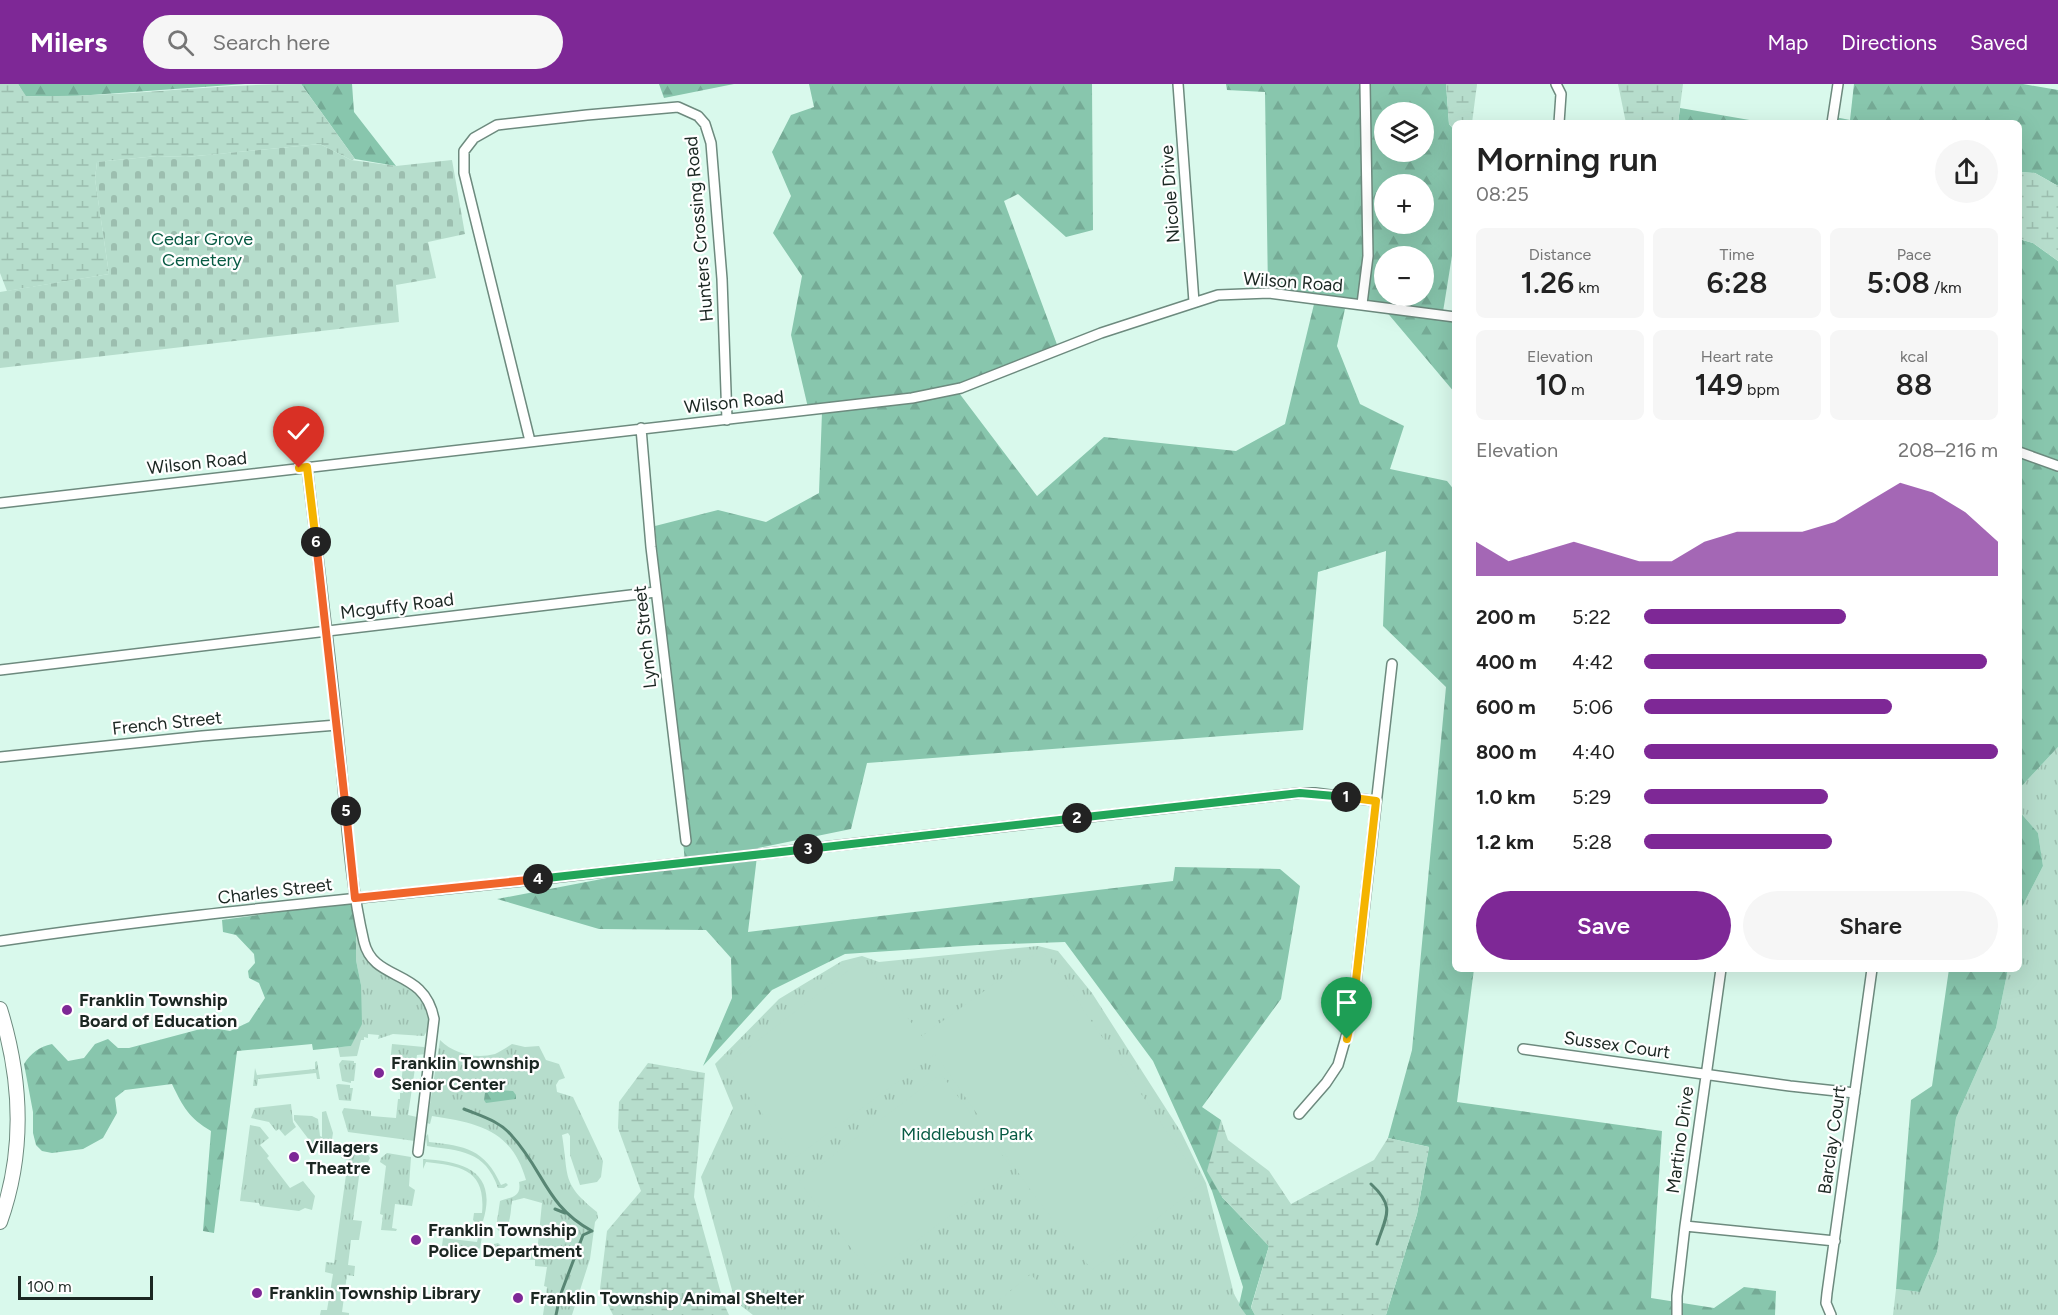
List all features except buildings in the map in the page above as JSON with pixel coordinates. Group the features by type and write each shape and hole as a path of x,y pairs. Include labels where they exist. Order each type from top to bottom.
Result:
{"main road":[{"path":"0,1009 14,1063 19,1112 12,1182 0,1222"}],"street":[{"name":"Nicole Drive","path":"1178,84 1194,302"},
{"path":"1362,304 1368,256 1365,84"},
{"path":"1556,84 1562,94 1559,120"},
{"path":"1833,120 1839,84"},
{"name":"Hunters Crossing Road","path":"530,441 464,173 464,152 474,138 497,125 575,116 678,107 699,116 705,124 711,143 720,256 728,420"},
{"name":"Wilson Road","path":"0,503 641,428 912,399 961,388 1101,333 1218,295 1269,292 1452,317"},
{"name":"Lynch Street","path":"641,428 656,592 686,841"},
{"path":"2022,453 2058,466"},
{"path":"307,467 355,898 365,945 369,955 386,970 419,988 426,995 432,1008 434,1030 418,1152"},
{"name":"Mcguffy Road","path":"0,670 656,592"},
{"path":"1299,1114 1326,1083 1338,1065 1352,1016 1392,664"},
{"name":"French Street","path":"0,757 202,736 337,725"},
{"name":"Charles Street","path":"0,941 87,928 1300,793 1376,801"},
{"name":"Martino Drive","path":"1677,1315 1685,1226 1720,972"},
{"name":"Barclay Court","path":"1831,1315 1826,1303 1827,1293 1872,972"},
{"name":"Sussex Court","path":"1523,1049 1855,1093"},
{"path":"1685,1226 1834,1241"}],"green space":[{"path":"0,84 18,84 26,96 60,96 301,84 355,159 351,160 320,144 186,157 157,156 97,162 95,179 109,274 7,291 0,273"},
{"path":"18,84 245,84 63,97 25,96"},
{"path":"301,84 352,84 354,112 396,166 355,159"},
{"path":"659,84 734,84 664,98"},
{"path":"809,84 1092,84 1093,230 1066,237 1018,194 1004,201 1059,350 956,389 1037,496 1104,437 1236,451 1285,424 1315,300 1268,292 1265,92 1227,90 1226,84 1446,84 1449,124 1452,128 1452,256 1442,318 1452,320 1452,389 1385,310 1346,304 1337,346 1360,404 1404,426 1390,469 1447,481 1452,487 1452,972 1474,972 1457,1102 1662,1131 1651,1298 1714,1308 1744,1287 1776,1291 1775,1315 1386,1315 1417,1214 1429,1147 1388,1138 1412,1050 1446,687 1383,626 1386,551 1318,572 1303,730 867,763 851,829 758,848 748,932 1173,881 1175,867 1280,869 1300,886 1281,999 1202,1107 1221,1120 1222,1197 1269,1246 1251,1307 1255,1315 1246,1315 1239,1305 1243,1287 1212,1191 1153,1061 1065,942 845,954 772,990 703,1066 732,998 731,958 706,930 599,929 497,899 685,863 655,526 718,510 766,522 819,493 822,412 809,412 791,335 802,276 773,233 791,196 772,152 791,115 814,107"},
{"path":"1446,84 1477,84 1472,120 1452,120 1452,128 1449,124"},
{"path":"1618,84 1683,84 1678,120 1625,120"},
{"path":"1854,84 2023,84 2058,90 2058,186 2035,173 2022,172 2022,120 1850,120"},
{"path":"1680,108 1750,120 1678,120"},
{"path":"1835,117 1850,120 1834,120"},
{"name":"Cedar Grove Cemetery","path":"320,144 351,160 396,166 452,160 465,234 428,242 436,278 396,285 399,322 0,368 0,292 109,274 95,179 97,162 157,156 186,157"},
{"path":"2022,172 2035,173 2058,186 2058,261 2033,243 2022,240"},
{"path":"2022,240 2033,243 2058,261 2058,747 2022,786"},
{"path":"2058,747 2058,1315 1893,1315 1896,1289 1920,1292 1937,1252 1956,1118 1996,1028 2007,972 2022,972 2022,907 2043,866 2038,833 2022,814 2022,786"},
{"path":"2022,814 2038,833 2043,866 2022,907"},
{"path":"350,902 356,925 356,960 361,985 362,1024 351,1046 313,1050 312,1044 237,1051 214,1233 203,1231 211,1131 187,1111 172,1084 125,1090 115,1098 117,1113 103,1138 83,1149 52,1153 42,1151 36,1145 33,1133 33,1112 24,1064 36,1051 52,1044 68,1061 84,1058 95,1044 108,1039 118,1048 129,1048 208,1027 230,1031 249,1022 265,998 259,983 249,978 248,971 255,963 254,954 236,935 223,932 222,920"},
{"path":"356,925 360,946 367,960 377,970 420,997 428,1014 428,1026 424,1036 393,1034 378,1039 379,1035 368,1034 368,1038 364,1037 364,1040 361,1040 357,1056 340,1057 338,1047 351,1046 361,985 356,960"},
{"name":"Middlebush Park","path":"1038,946 1058,951 1092,993 1181,1132 1206,1183 1234,1294 1246,1315 753,1315 735,1301 701,1177 733,1108 715,1064 779,999 842,961 862,956 879,962"},
{"path":"1042,949 1202,1183 1092,1270 1036,1198 935,1054 796,1157 725,1066 862,960 925,1040 922,1036"},
{"path":"1949,972 2007,972 1996,1028 1956,1118 1937,1252 1920,1292 1896,1289 1911,1100 1932,1086"},
{"path":"440,1040 458,1052 480,1056 495,1054 512,1044 525,1047 539,1046 546,1060 559,1064 565,1078 559,1080 556,1085 557,1092 573,1097 603,1161 601,1177 597,1182 580,1185 570,1155 570,1136 568,1133 562,1135 567,1170 572,1186 577,1194 597,1212 598,1218 595,1222 590,1259 572,1315 543,1315 547,1267 535,1266 535,1260 508,1258 504,1252 495,1250 494,1244 498,1243 506,1250 537,1254 542,1203 524,1198 512,1201 510,1219 506,1227 499,1231 496,1228 500,1201 517,1194 519,1182 526,1180 512,1150 491,1132 478,1126 432,1116 430,1124 427,1123"},
{"path":"392,1044 426,1049 426,1054 417,1055 408,1115 417,1117 418,1120 415,1141 348,1132 342,1112 344,1108 371,1111 371,1116 396,1118 398,1099 400,1099 400,1093 403,1093 404,1085 401,1085 403,1066 390,1064"},
{"path":"342,1060 356,1063 354,1081 351,1083 342,1081 339,1064"},
{"path":"317,1061 320,1079 317,1079 316,1073 258,1079 257,1086 253,1086 255,1068 257,1075 315,1069"},
{"path":"648,1063 705,1073 694,1197 729,1315 613,1315 600,1289 607,1231 641,1191 618,1128 619,1102"},
{"path":"941,1074 1012,1168 872,1275 799,1181"},
{"path":"336,1085 350,1085 350,1088 353,1088 351,1101 339,1100"},
{"path":"494,1090 513,1091 516,1099 486,1103 485,1093"},
{"path":"291,1104 293,1122 296,1127 285,1136 279,1129 276,1131 269,1122 251,1118 255,1108"},
{"path":"326,1111 333,1133 330,1152 316,1149 294,1120 294,1115 312,1116 318,1119 322,1137 322,1112"},
{"path":"1221,1120 1228,1140 1269,1171 1291,1204 1374,1160 1388,1138 1429,1147 1417,1214 1386,1315 1255,1315 1251,1308 1269,1246 1222,1197 1207,1171"},
{"path":"250,1125 260,1127 269,1138 260,1145 290,1188 303,1181 315,1196 312,1210 305,1208 299,1211 240,1201"},
{"path":"428,1134 429,1142 453,1145 481,1157 495,1173 501,1185 506,1183 508,1185 498,1188 493,1175 479,1159 461,1151 427,1146 426,1136"},
{"path":"346,1149 363,1151 370,1158 368,1162 361,1162 353,1220 362,1221 359,1240 351,1240 348,1265 355,1266 354,1276 347,1275 342,1312 349,1313 349,1315 320,1315 321,1310 327,1310 333,1274 325,1272 326,1262 334,1263 348,1160 341,1158 341,1155"},
{"path":"387,1153 411,1157 409,1186 415,1190 412,1206 395,1204 392,1228 397,1229 396,1231 381,1230 383,1215 380,1214 386,1166 380,1162"},
{"path":"423,1159 452,1163 474,1172 486,1191 483,1221 476,1223 473,1220 474,1213 482,1213 480,1187 476,1179 469,1173 451,1166 426,1162 423,1169"},
{"path":"479,1234 482,1237 480,1248 477,1250 442,1246 443,1238 477,1242"},
{"path":"1031,1274 1058,1310 1051,1315 1009,1315 998,1301"}],"waterway":[{"path":"464,1109 502,1126 523,1149 565,1211 592,1231"},
{"path":"1371,1184 1384,1199 1387,1212 1377,1244"},
{"path":"555,1209 565,1213"},
{"path":"556,1315 560,1296 583,1235 592,1231"}],"place":[{"name":"Franklin Township Board of Education","path":"67,1010"},
{"name":"Franklin Township Senior Center","path":"379,1073"},
{"name":"Villagers Theatre","path":"294,1157"},
{"name":"Franklin Township Police Department","path":"416,1240"},
{"name":"Franklin Township Library","path":"257,1293"},
{"name":"Franklin Township Animal Shelter","path":"518,1298"}],"route":[{"path":"299,468 307,467 355,898 1300,793 1376,801 1352,1016 1347,1039"}]}
